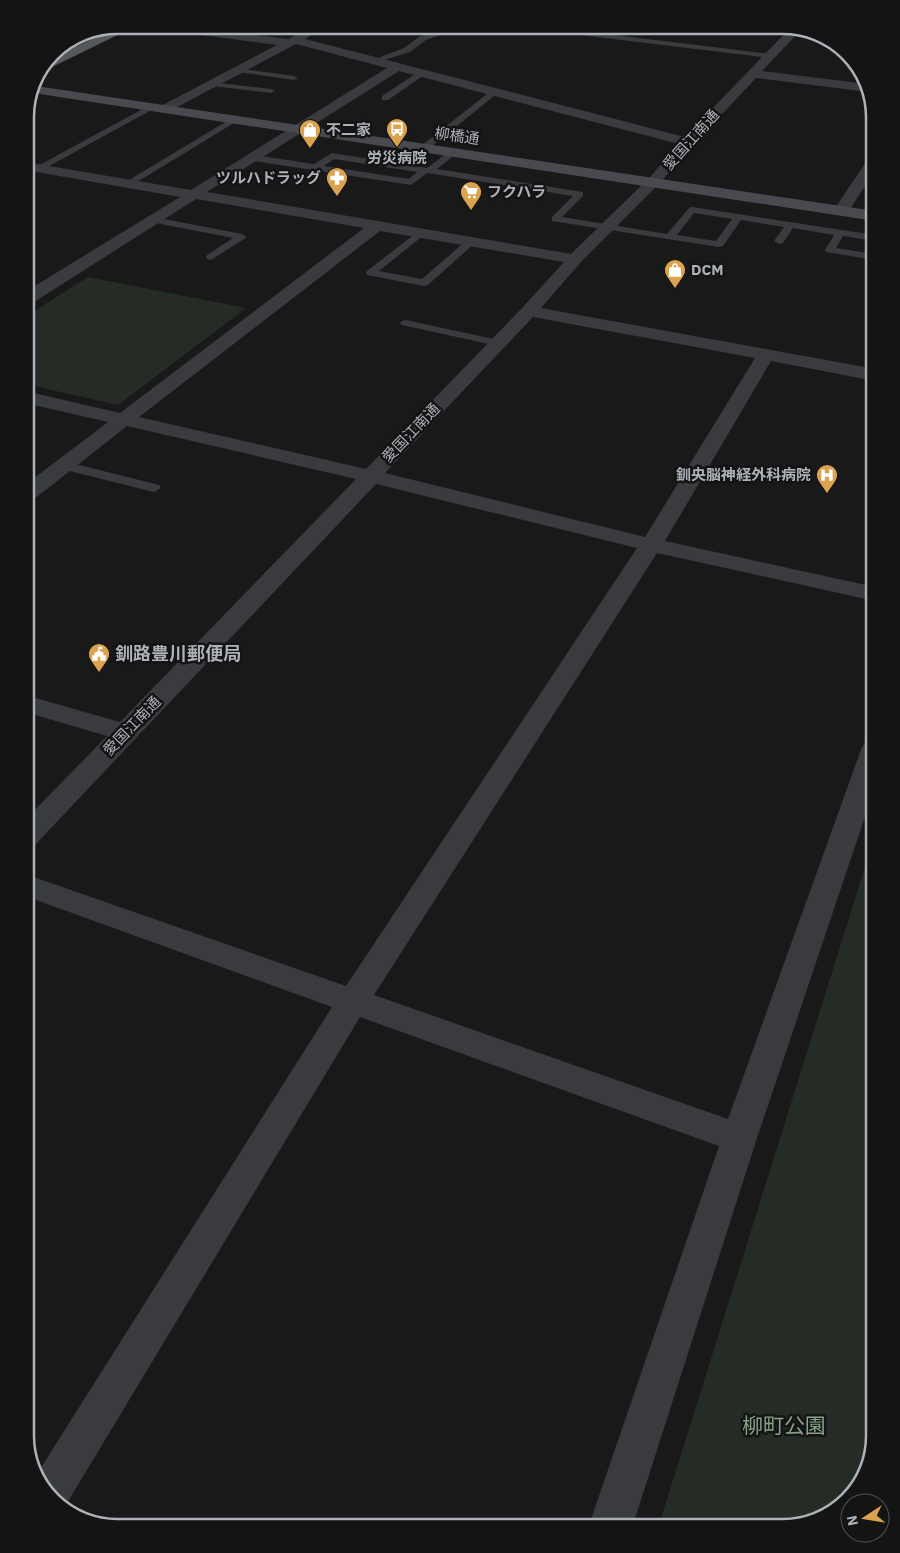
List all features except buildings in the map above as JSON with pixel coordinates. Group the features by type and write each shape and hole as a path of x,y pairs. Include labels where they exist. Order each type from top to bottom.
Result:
{"main road":[{"path":"56,60 112,34"}],"street":[{"path":"217,34 292,42 423,73 688,142"},
{"path":"159,108 214,84 307,34"},
{"name":"愛国江南通","path":"34,829 529,311 575,259 654,181 688,142 791,34"},
{"path":"34,294 397,67"},
{"path":"753,74 860,87"},
{"name":"柳橋通","path":"38,91 654,181 798,218 840,211 866,215"},
{"path":"37,171 129,183 575,259"},
{"path":"840,211 866,174"},
{"path":"34,488 376,226"},
{"path":"529,311 866,373"},
{"path":"52,1488 353,1001 651,545 766,355"},
{"path":"34,399 370,476 651,545 866,592"},
{"path":"34,706 126,733"},
{"path":"613,1519 739,1138 866,773"},
{"path":"34,888 739,1138"}],"lane":[{"path":"232,36 236,34"},
{"path":"374,61 407,50 423,38 436,34"},
{"path":"591,34 770,56"},
{"path":"641,34 668,43"},
{"path":"238,70 294,78"},
{"path":"384,98 423,73"},
{"path":"214,84 271,91"},
{"path":"424,148 495,92"},
{"path":"37,171 159,108"},
{"path":"129,183 235,120"},
{"path":"427,171 453,152"},
{"path":"254,158 316,167 332,156 580,194 555,218 719,244 738,217"},
{"path":"670,237 692,210 738,217 798,218 840,233 866,237"},
{"path":"779,241 798,218"},
{"path":"154,220 242,237 211,257"},
{"path":"420,233 371,274 424,283 471,242"},
{"path":"840,233 830,250 866,256"},
{"path":"406,323 498,343"},
{"path":"63,465 154,488"}],"green space":[{"path":"88,277 246,308 118,405 34,386 34,311"},
{"name":"柳町公園","path":"866,864 866,1447 858,1473 846,1491 840,1493 838,1499 820,1511 794,1519 661,1519"}],"place":[{"name":"労災病院","path":"397,148"},
{"name":"不二家","path":"310,149"},
{"name":"ツルハドラッグ","path":"337,197"},
{"name":"フクハラ","path":"471,211"},
{"name":"DCM","path":"675,289"},
{"name":"釧央脳神経外科病院","path":"827,494"},
{"name":"釧路豊川郵便局","path":"99,673"}]}
